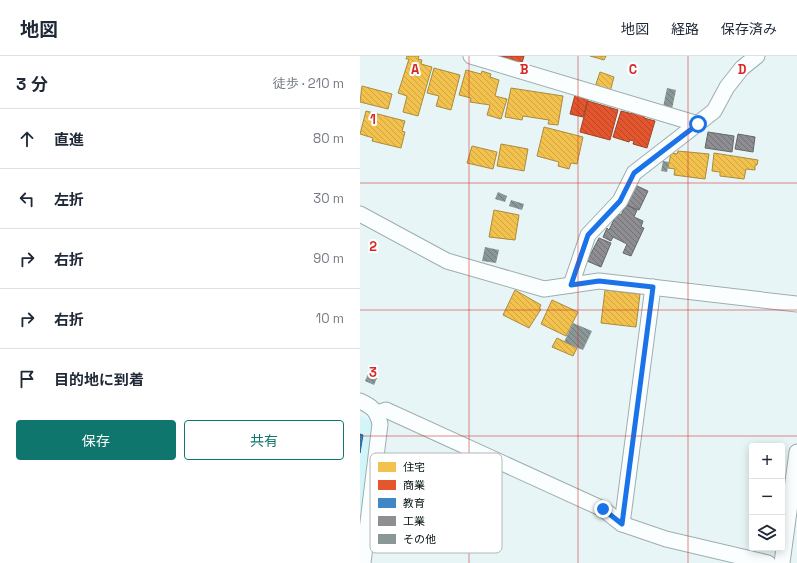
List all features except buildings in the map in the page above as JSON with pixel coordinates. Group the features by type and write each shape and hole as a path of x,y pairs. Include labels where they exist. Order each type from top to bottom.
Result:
{"street":[{"path":"471,56 698,124"},
{"path":"571,285 588,235 620,201 634,173 714,110 727,87 742,68 756,56"},
{"path":"360,214 447,261 544,289 599,281 797,304"},
{"path":"622,524 653,287"},
{"path":"360,401 368,405 378,414 380,424 376,453"},
{"path":"378,414 386,410 480,453"},
{"path":"782,563 797,452"},
{"path":"502,463 603,509 622,524 666,539 768,563"},
{"path":"363,563 370,506"}],"shaded area":[{"path":"360,416 375,422 360,523"}],"route":[{"path":"603,509 622,524 653,287 599,281 571,285 588,235 620,201 634,173 698,124"}]}
